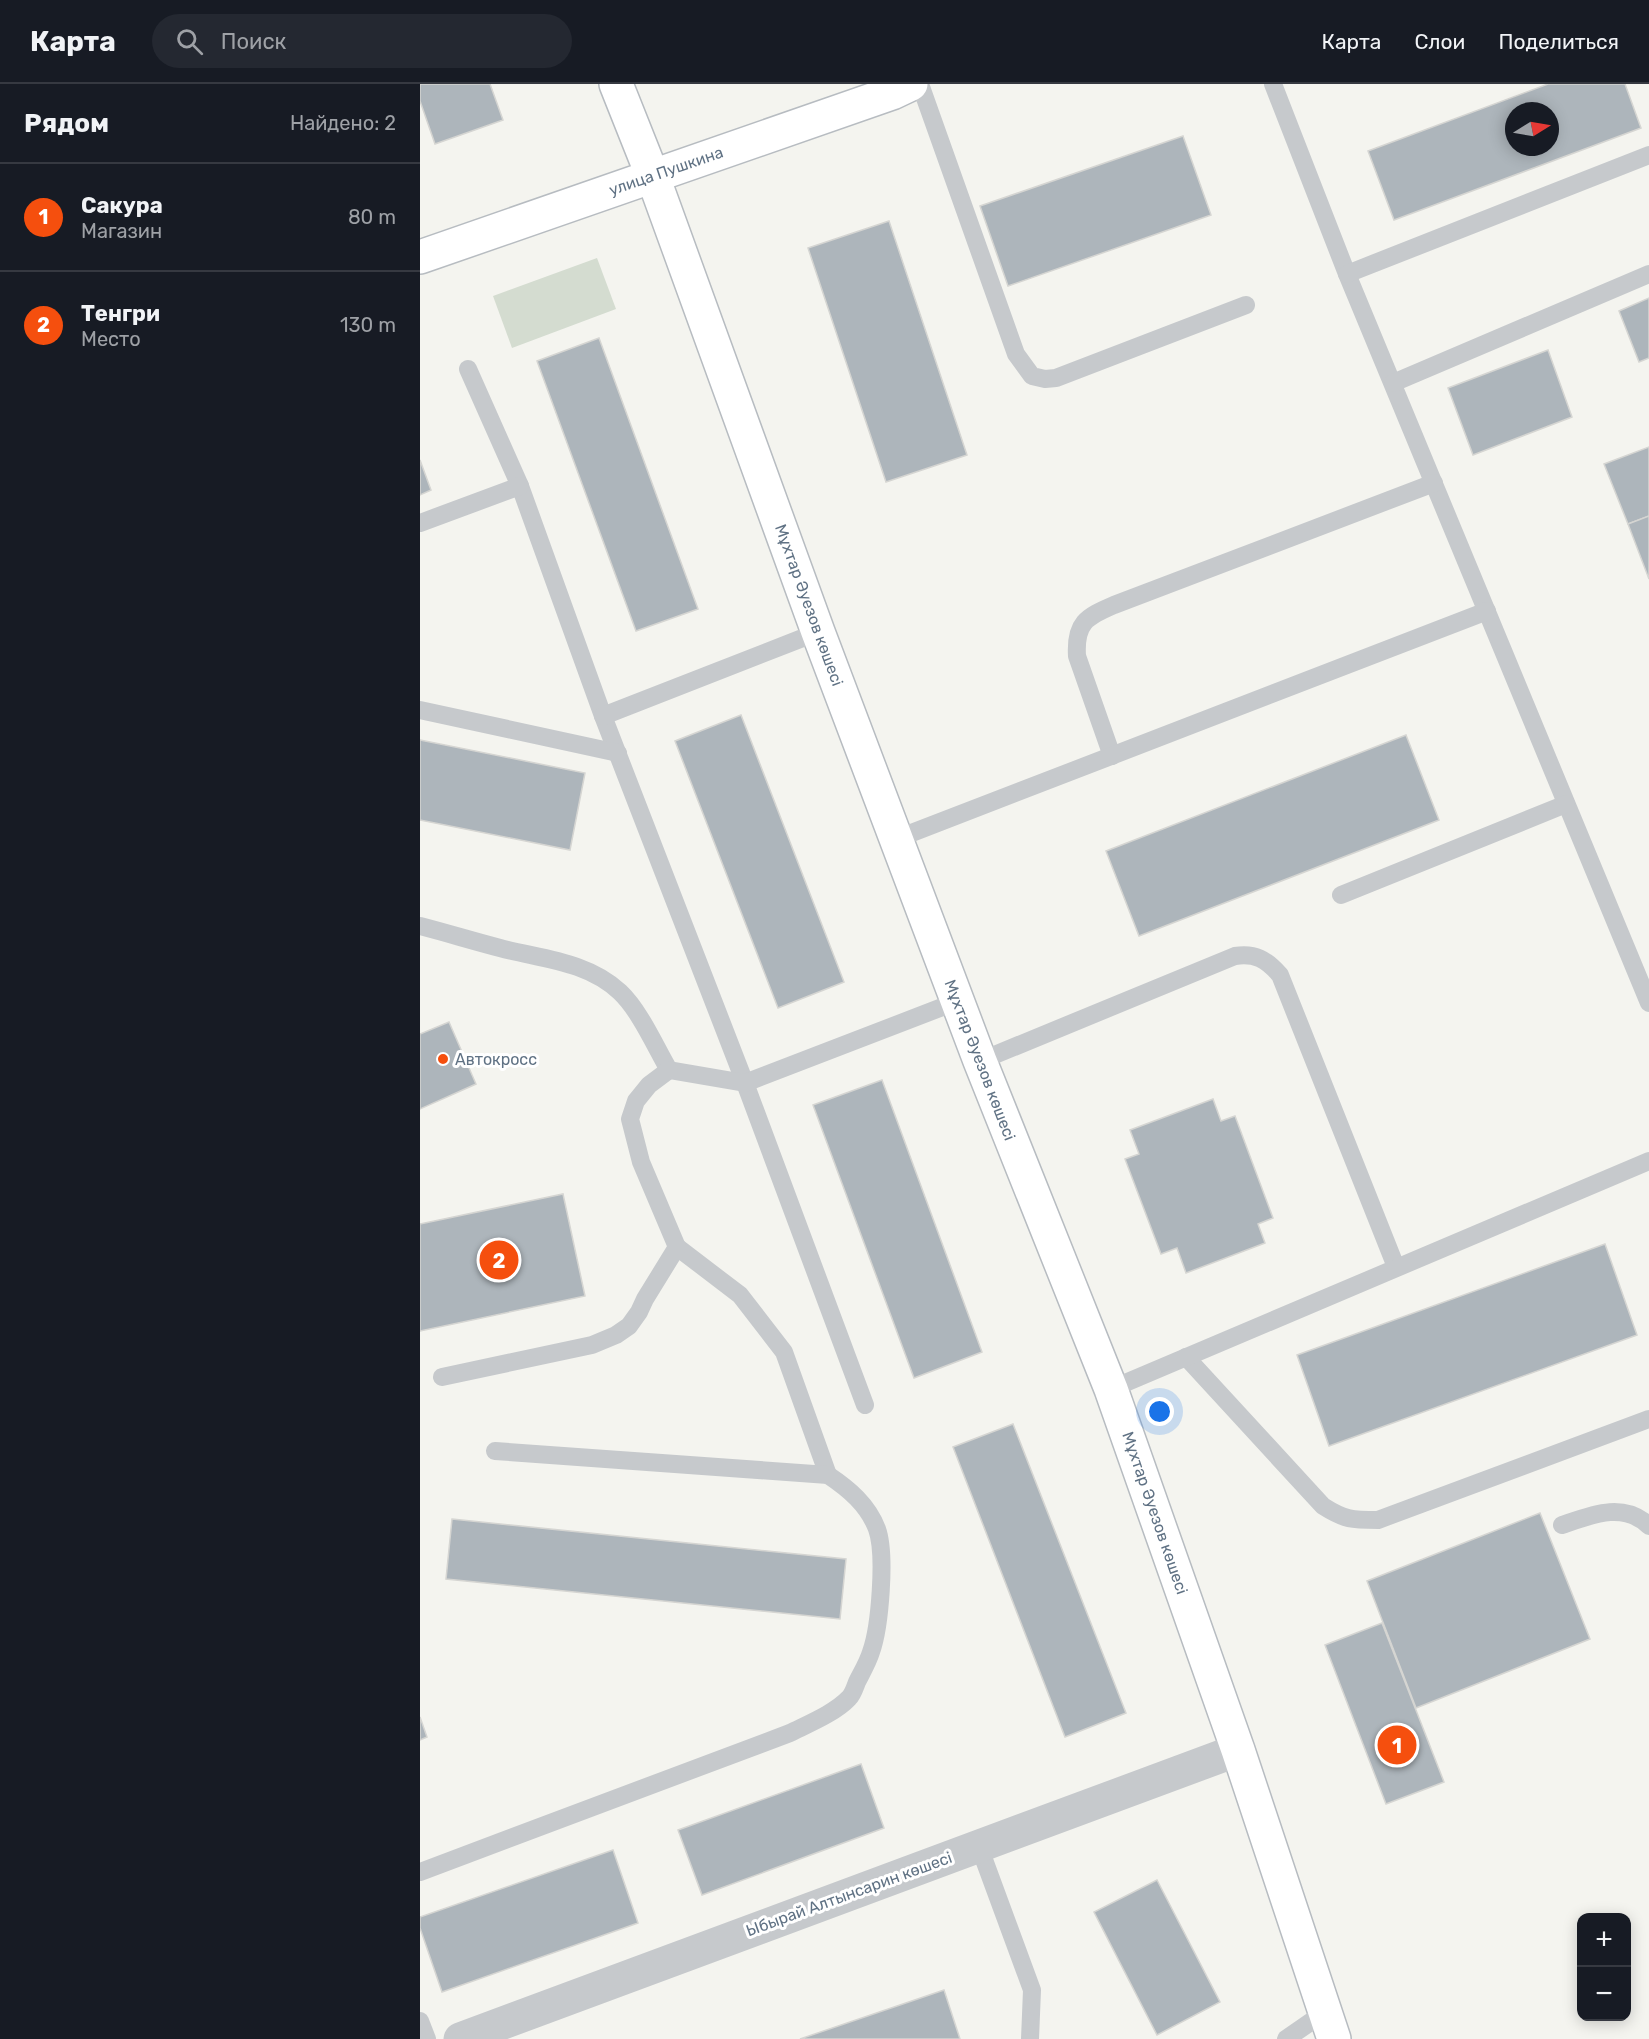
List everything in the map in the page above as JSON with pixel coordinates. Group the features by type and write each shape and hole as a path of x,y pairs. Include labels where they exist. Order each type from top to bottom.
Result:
{"street":[{"name":"Мұхтар Әуезов көшесі","path":"616,84 653,177 818,632 980,1061 1111,1389 1238,1750 1330,2025"},
{"name":"улица Пушкина","path":"420,257 892,93 911,84"},
{"name":"Ыбырай Алтынсарин көшесі","path":"460,2039 1238,1750"}],"lane":[{"path":"920,84 1016,354 1032,376 1045,379 1056,378 1246,305"},
{"path":"1273,84 1347,274 1649,1003"},
{"path":"1347,274 1649,155"},
{"path":"1393,382 1649,274"},
{"path":"468,369 520,486 603,716 745,1083 865,1405"},
{"path":"1112,756 1077,656 1076,640 1081,625 1094,614 1114,605 1434,483"},
{"path":"420,523 520,486"},
{"path":"896,839 1487,611"},
{"path":"603,716 818,632"},
{"path":"420,710 618,753"},
{"path":"1341,895 1566,804"},
{"path":"420,926 502,949 565,963 602,978 621,993 669,1070"},
{"path":"980,1061 1235,956 1248,954 1262,958 1280,975 1396,1267"},
{"path":"828,1475 784,1352 740,1295 677,1247 641,1162 630,1119 636,1101 649,1085 669,1070 745,1083 958,1001"},
{"path":"1111,1389 1649,1161"},
{"path":"442,1377 592,1345 616,1335 629,1326 639,1312 677,1247"},
{"path":"1186,1357 1323,1506 1341,1517 1359,1520 1378,1520 1649,1419"},
{"path":"420,1872 790,1733 823,1716 850,1698 872,1651 879,1608 881,1552 878,1531 868,1510 842,1484 828,1475 495,1450"},
{"path":"1562,1525 1597,1513 1615,1512 1631,1514 1649,1526"},
{"path":"979,1846 1032,1990 1030,2039"},
{"path":"420,2021 427,2039"},
{"path":"1286,2039 1330,2025"}],"shaded area":[{"path":"597,258 616,309 512,348 493,296"}],"building":[{"path":"420,84 490,84 503,120 435,144 420,101"},
{"path":"1548,84 1625,84 1641,128 1394,220 1368,151"},
{"path":"1183,136 1211,215 1008,286 980,206"},
{"path":"889,221 967,455 886,482 808,248"},
{"path":"1649,298 1649,358 1639,362 1619,311"},
{"path":"599,338 698,609 636,631 537,361"},
{"path":"1548,350 1572,417 1473,455 1448,388"},
{"path":"1649,447 1649,516 1628,524 1604,464"},
{"path":"420,460 431,490 420,495"},
{"path":"1649,516 1649,579 1628,524"},
{"path":"741,715 844,982 778,1008 675,741"},
{"path":"1406,735 1439,820 1139,936 1106,851"},
{"path":"420,740 585,773 570,850 420,820"},
{"name":"Автокросс","path":"449,1022 476,1084 420,1109 420,1034"},
{"path":"882,1080 982,1352 914,1378 813,1105"},
{"path":"1213,1099 1221,1121 1235,1116 1273,1218 1258,1224 1265,1243 1186,1273 1177,1248 1161,1254 1125,1159 1139,1154 1130,1130"},
{"path":"563,1194 585,1296 420,1331 420,1224"},
{"path":"1605,1244 1637,1335 1329,1446 1297,1355"},
{"path":"1013,1424 1126,1713 1065,1737 953,1447"},
{"path":"1540,1513 1590,1639 1416,1708 1367,1581"},
{"path":"452,1519 846,1559 840,1619 446,1579"},
{"path":"1382,1623 1444,1782 1386,1804 1325,1645"},
{"path":"420,1717 427,1737 420,1740"},
{"path":"861,1764 884,1828 702,1895 678,1830"},
{"path":"613,1850 638,1923 442,1992 420,1928 420,1917"},
{"path":"1157,1880 1220,2002 1157,2035 1094,1912"},
{"path":"944,1990 960,2039 800,2039"}],"place":[{"name":"Автокросс","path":"443,1059"},
{"name":"Тенгри","path":"499,1260"},
{"name":"Сакура","path":"1397,1745"}]}
